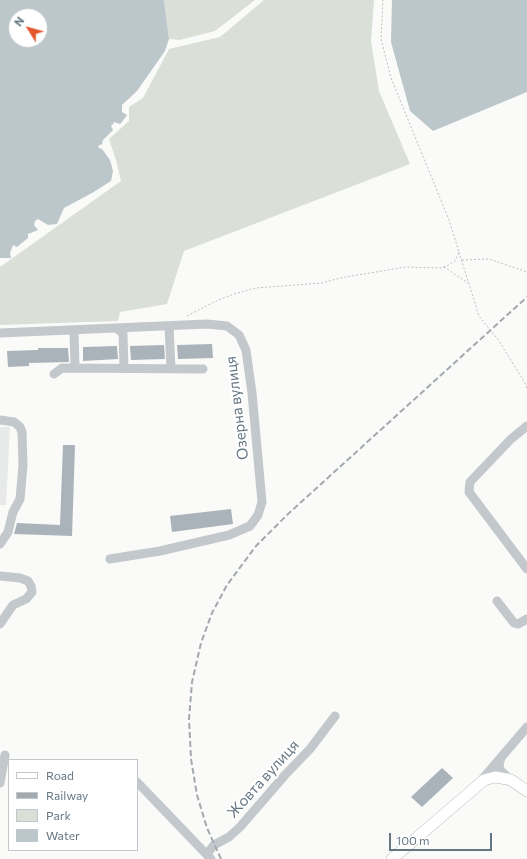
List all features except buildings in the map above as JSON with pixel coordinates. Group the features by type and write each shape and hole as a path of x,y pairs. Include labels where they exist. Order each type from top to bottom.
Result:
{"main road":[{"path":"392,859 479,784 488,778 496,777 511,780 527,791"}],"street":[{"name":"Озерна вулиця","path":"0,333 207,324 227,326 239,334 246,350 252,393 262,502 258,515 250,526 229,535 160,551 110,559"},
{"path":"169,326 170,369"},
{"path":"117,328 123,334 124,368"},
{"path":"74,330 74,368"},
{"path":"54,374 62,368 203,369"},
{"path":"0,420 14,422 20,427 22,432 23,465 20,499 13,512 8,532 0,544"},
{"path":"527,426 510,439 470,482 469,492 527,569"},
{"path":"0,576 20,578 28,581 32,592 26,600 13,605 0,624"},
{"path":"497,601 514,623 518,624 527,619"},
{"name":"Жовта вулиця","path":"138,783 209,857 214,845 229,837 240,827 285,774 310,749 335,716"},
{"path":"479,784 501,756 527,727"},
{"path":"0,783 5,755"},
{"path":"501,756 499,765 500,770 511,780"}],"path":[{"path":"383,0 381,39 391,78 449,220 479,316 499,341 525,383 527,389"},
{"path":"182,319 214,302 234,294 256,288 322,283 340,278 406,267 440,268 455,261 459,252"},
{"path":"461,260 489,259 527,272"},
{"path":"443,267 469,283"}],"shaded area":[{"path":"0,427 10,427 6,505 0,505"}],"green space":[{"path":"164,0 255,0 215,31 179,40 169,39"},
{"path":"264,0 374,0 371,41 379,91 410,164 184,251 167,304 120,312 118,321 0,325 0,267 121,181 109,139 129,121 129,107 143,98 169,49 220,37"}],"water":[{"path":"0,0 164,0 169,39 165,51 137,91 122,105 122,112 127,115 125,118 120,124 114,122 111,126 113,130 103,140 102,144 98,146 110,160 113,171 111,181 64,208 57,224 48,225 38,219 35,221 34,225 38,230 28,234 28,238 17,247 13,245 10,253 11,258 0,258"},
{"path":"392,0 527,0 527,92 433,131 410,111 391,42"}],"railway":[{"path":"221,859 207,828 197,795 191,759 189,719 192,682 201,643 212,613 227,585 256,546 288,514 527,297"}]}
